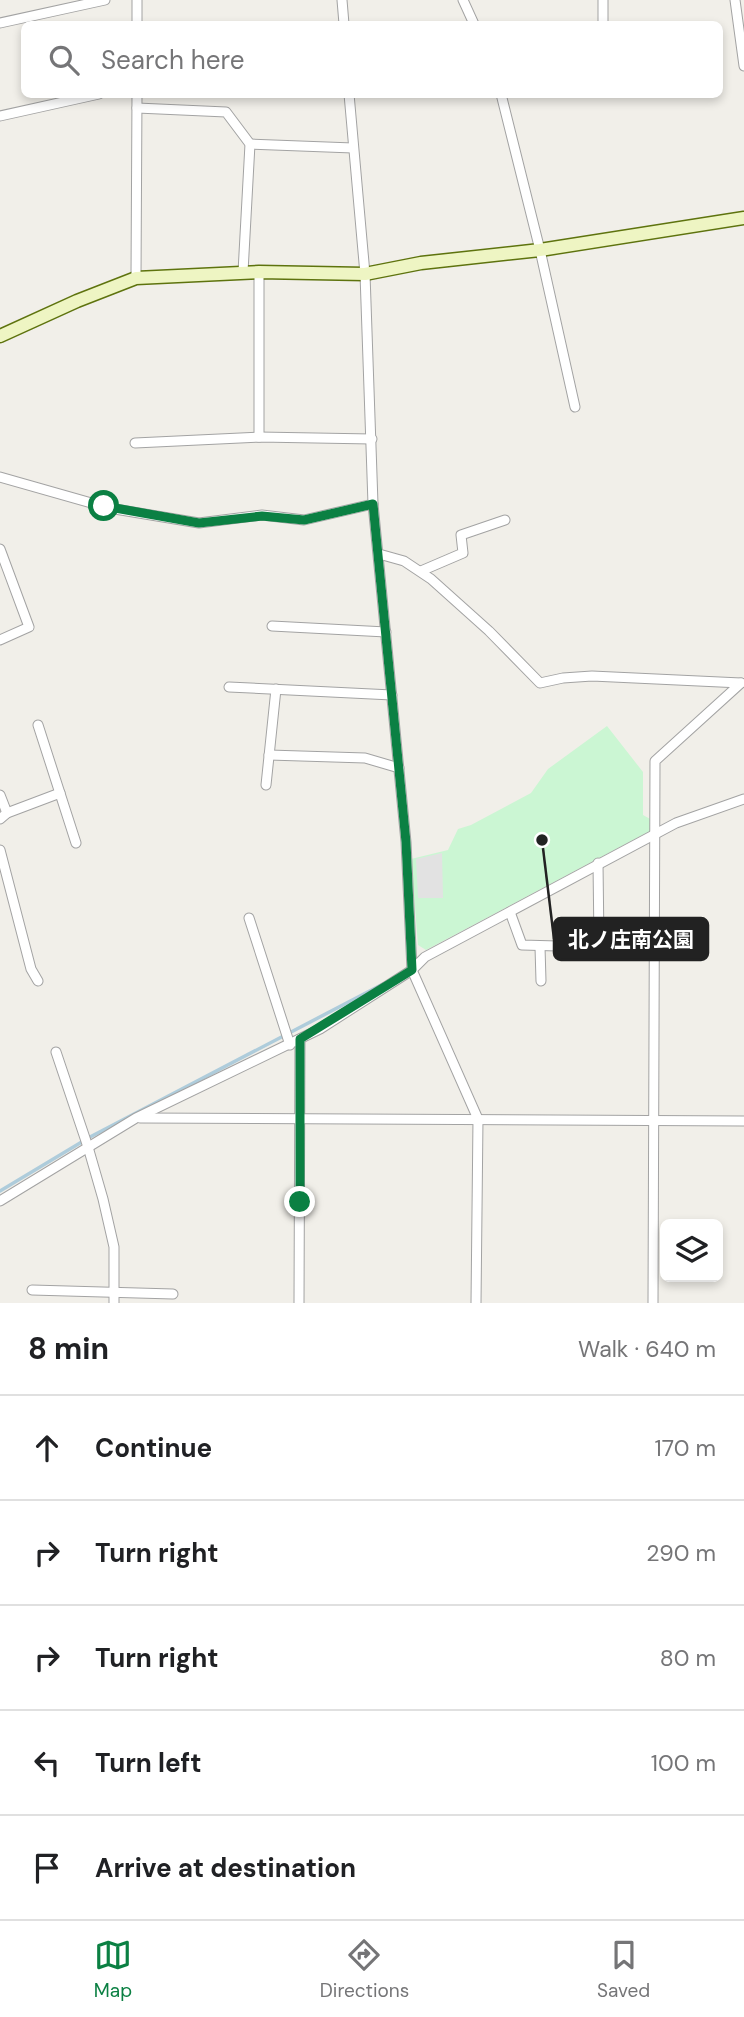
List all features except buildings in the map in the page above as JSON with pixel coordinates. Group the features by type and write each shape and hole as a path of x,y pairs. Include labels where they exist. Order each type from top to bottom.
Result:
{"street":[{"path":"0,23 105,0"},
{"path":"137,0 137,21"},
{"path":"342,0 344,21"},
{"path":"463,0 473,21"},
{"path":"603,0 603,21"},
{"path":"735,0 744,66"},
{"path":"0,116 81,98"},
{"path":"136,278 137,98"},
{"path":"349,98 365,274 373,504 406,842 412,970 478,1119 476,1303"},
{"path":"502,98 575,407"},
{"path":"137,108 226,112 250,144 243,272"},
{"path":"250,144 354,148"},
{"path":"0,336 136,278 243,272 365,274 421,263 540,250 744,218"},
{"path":"259,272 259,438"},
{"path":"135,443 259,438 372,439"},
{"path":"0,477 109,508 199,523 262,516 304,520 373,504"},
{"path":"421,571 463,553 461,535 505,520"},
{"path":"0,549 29,627 0,640"},
{"path":"379,554 404,561 421,571 481,624 540,683 592,676 742,683"},
{"path":"272,626 386,632"},
{"path":"653,1303 655,761 742,683"},
{"path":"229,687 392,695"},
{"path":"266,785 276,689"},
{"path":"38,725 76,843"},
{"path":"269,755 365,758 399,768"},
{"path":"0,794 3,816 60,793"},
{"path":"0,1201 136,1118 290,1045 412,970 425,957 598,863 676,823 744,799"},
{"path":"0,850 31,969 38,981"},
{"path":"510,912 522,945 593,947 598,943 598,863"},
{"path":"249,918 290,1045"},
{"path":"540,947 541,981"},
{"path":"299,1303 300,1039"},
{"path":"56,1052 88,1147 114,1247 114,1298"},
{"path":"136,1118 744,1121"},
{"path":"32,1290 114,1298 173,1294"}],"green space":[{"path":"607,726 643,772 643,815 652,820 650,831 426,950 418,945 411,859 448,850 458,829 471,825 531,793 548,769"}],"shaded area":[{"path":"442,853 443,898 418,898 416,859"}],"waterway":[{"path":"0,1191 90,1137 383,984"}],"place":[{"name":"北ノ庄南公園","path":"542,840"}],"route":[{"path":"104,506 199,523 262,516 317,519 373,504 406,842 412,970 300,1039 300,1202"}]}
